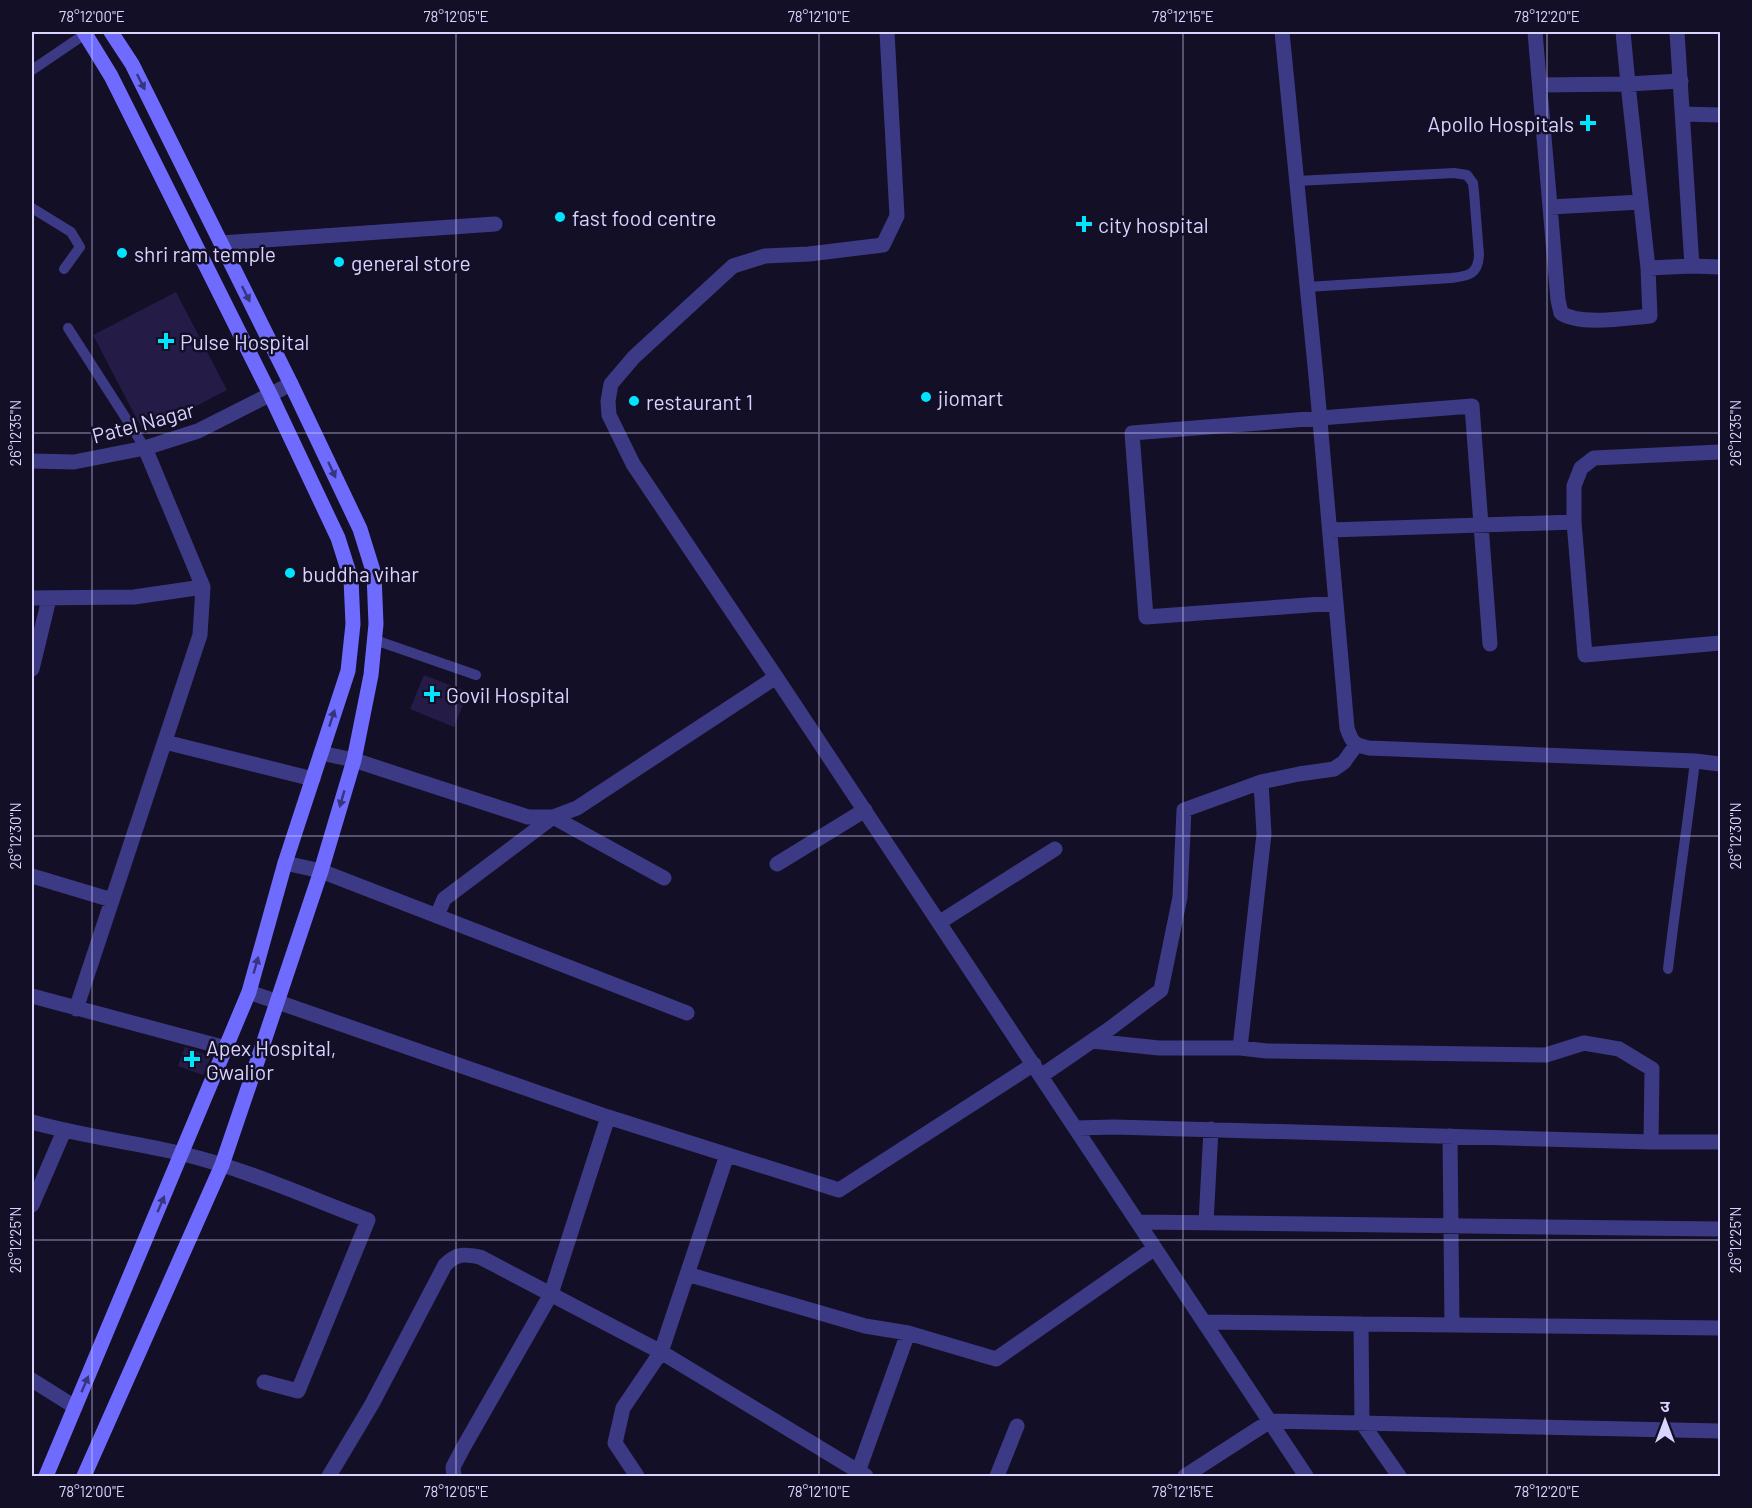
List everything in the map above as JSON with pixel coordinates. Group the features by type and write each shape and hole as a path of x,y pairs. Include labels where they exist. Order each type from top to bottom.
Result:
{"main road":[{"path":"46,1476 249,992 285,863 348,670 353,624 351,579 338,538 270,394 111,76 85,32"},
{"path":"84,1476 222,1165 278,1002 354,760 371,675 376,624 374,574 360,530 291,384 132,64 111,32"}],"street":[{"path":"887,32 897,216 883,245 809,254 765,256 733,266 634,357 611,384 608,401 609,415 633,465 777,677 1306,1476"},
{"path":"1282,32 1298,181 1347,728 1350,738 1356,745 1369,748 1695,761 1720,765"},
{"path":"1535,32 1558,300 1561,313 1568,318 1582,321 1650,316 1641,202 1623,32"},
{"path":"1677,32 1692,266"},
{"path":"1540,85 1681,81"},
{"path":"1683,114 1720,115"},
{"path":"1550,207 1641,202"},
{"path":"221,243 495,224"},
{"path":"1647,268 1720,267"},
{"name":"Patel Nagar","path":"32,461 74,462 145,448 198,431 291,384"},
{"path":"1336,603 1146,617 1132,433 1472,406 1490,644"},
{"path":"76,1009 200,635 203,587 145,448"},
{"path":"1720,452 1594,458 1581,468 1574,486 1574,522 1585,655 1720,643"},
{"path":"1330,530 1574,522"},
{"path":"32,598 134,597 203,587"},
{"path":"32,669 49,598"},
{"path":"437,915 444,899 553,817 577,808 777,677"},
{"path":"165,742 313,779"},
{"path":"249,992 608,1117 839,1190 1037,1070 1092,1041 1161,990 1180,897 1184,810 1261,782 1334,769 1344,762 1356,745"},
{"path":"321,753 354,760 528,817 553,817 664,878"},
{"path":"1240,1048 1264,834 1261,782"},
{"path":"777,864 865,810"},
{"path":"940,922 1055,849"},
{"path":"285,863 321,870 687,1013"},
{"path":"32,876 112,900"},
{"path":"32,996 226,1048"},
{"path":"1092,1041 1159,1048 1240,1048 1267,1051 1546,1055 1584,1044 1619,1049 1653,1069 1651,1142"},
{"path":"454,1476 453,1467 463,1448 551,1294 608,1117"},
{"path":"32,1122 64,1131 182,1154 222,1165 368,1220 298,1391 264,1382"},
{"path":"1076,1128 1211,1129 1720,1142"},
{"path":"1206,1223 1211,1129"},
{"path":"32,1205 64,1131"},
{"path":"1450,1136 1452,1325"},
{"path":"637,1476 615,1443 623,1408 661,1352 727,1155"},
{"path":"1138,1222 1720,1229"},
{"path":"687,1274 866,1326 908,1333 996,1359 1155,1248"},
{"path":"329,1476 372,1404 444,1265 452,1258 465,1254 480,1257 661,1352 862,1474 908,1333"},
{"path":"1204,1322 1720,1328"},
{"path":"1361,1324 1362,1423 1399,1476"},
{"path":"32,1380 75,1407"},
{"path":"1185,1476 1270,1421 1720,1431"},
{"path":"997,1476 1017,1426"}],"lane":[{"path":"32,70 85,32"},
{"path":"1298,181 1454,173 1467,175 1473,183 1474,192 1479,255 1479,264 1475,271 1465,276 1451,278 1307,287"},
{"path":"32,208 71,232 80,247 64,269"},
{"path":"68,328 145,448"},
{"path":"375,640 476,675"},
{"path":"1668,969 1695,761"}],"building":[{"path":"176,292 227,390 144,433 93,335"},
{"path":"424,675 468,692 454,727 410,709"},
{"path":"185,1047 211,1057 203,1075 178,1066"}],"place":[{"name":"Apollo Hospitals","path":"1588,123"},
{"name":"fast food centre","path":"560,217"},
{"name":"city hospital","path":"1084,224"},
{"name":"shri ram temple","path":"122,253"},
{"name":"general store","path":"339,262"},
{"name":"Pulse Hospital","path":"166,341"},
{"name":"jiomart","path":"926,397"},
{"name":"restaurant 1","path":"634,401"},
{"name":"buddha vihar","path":"290,573"},
{"name":"Govil Hospital","path":"432,694"},
{"name":"Apex Hospital, Gwalior","path":"192,1059"}]}
